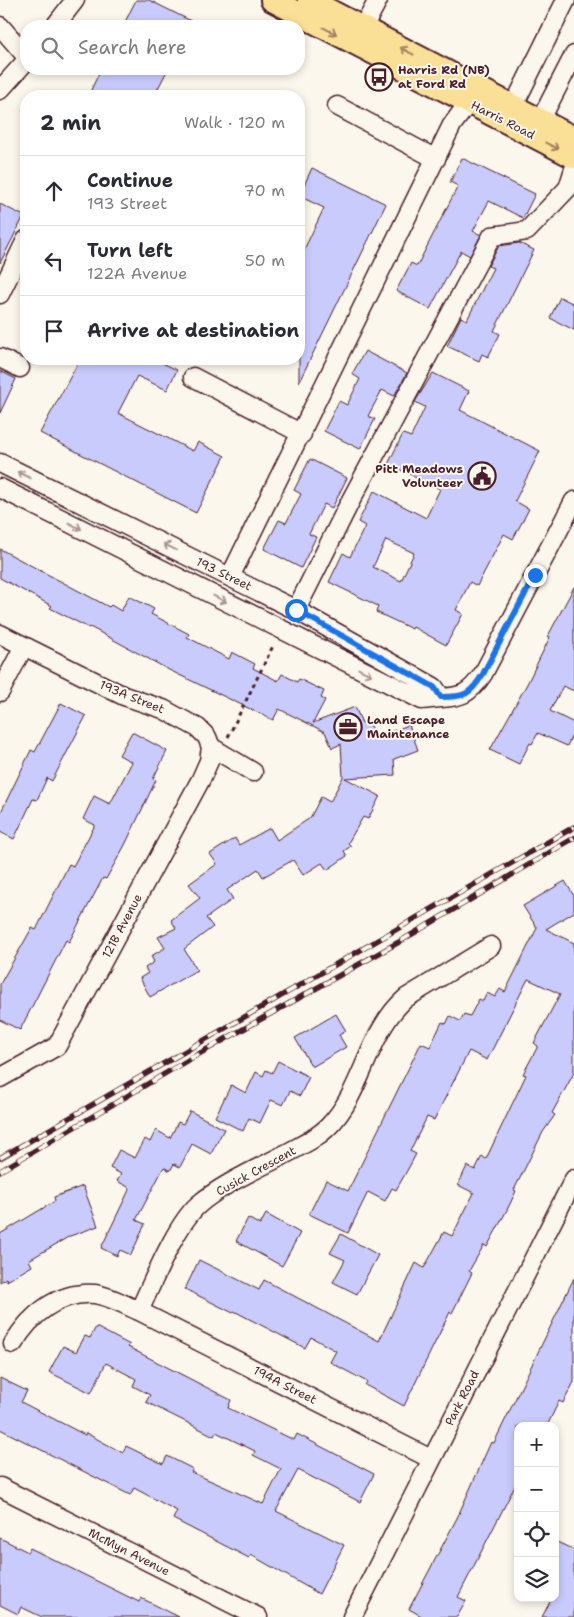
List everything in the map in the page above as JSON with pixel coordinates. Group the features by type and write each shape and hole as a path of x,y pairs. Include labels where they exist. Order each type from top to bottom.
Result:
{"main road":[{"name":"Harris Road","path":"272,0 574,157"},
{"name":"Harris Road","path":"309,0 574,138"}],"street":[{"path":"60,20 75,0"},
{"path":"363,28 378,0"},
{"path":"513,107 566,0"},
{"path":"0,26 20,49"},
{"path":"540,121 572,65"},
{"path":"0,90 20,68"},
{"path":"230,577 302,434 452,125 469,102"},
{"path":"336,106 436,159"},
{"path":"296,610 351,500 492,236 527,231 568,188 574,169"},
{"path":"0,294 20,252"},
{"path":"0,358 20,368"},
{"path":"193,377 302,434"},
{"name":"193 Street","path":"0,463 296,610 434,687 441,697"},
{"name":"193 Street","path":"0,488 422,700 441,697 462,697 473,689 483,674 574,501"},
{"name":"193A Street","path":"0,634 124,696 162,709 198,728 216,750 253,772"},
{"path":"0,692 24,646"},
{"name":"121B Avenue","path":"0,1078 57,1046 216,750"},
{"name":"Cusick Crescent","path":"139,1311 176,1237 198,1205 230,1185 314,1139 328,1127 345,1104 380,1032 396,1007 406,998 491,946"},
{"name":"Park Road","path":"352,1617 574,1179"},
{"path":"13,1344 24,1325 35,1315 52,1304 73,1297 94,1294 139,1311"},
{"name":"194A Street","path":"139,1311 431,1459"},
{"name":"McMyn Avenue","path":"0,1487 258,1617"}],"path":[{"path":"216,750 281,630"}],"building":[{"path":"136,0 149,0 189,20 126,20"},
{"path":"98,75 165,75 157,90 91,90"},
{"path":"462,158 535,194 523,218 489,201 473,231 481,235 470,256 461,251 430,309 396,291 411,263 417,266 458,186 450,182"},
{"path":"312,168 386,204 299,382 299,365 305,365 305,248 324,208 305,199 305,183"},
{"path":"0,204 20,214 20,224 0,263"},
{"path":"519,243 534,250 494,331 500,334 488,357 482,354 479,361 447,346 461,317 467,320 493,268 488,266 499,246"},
{"path":"560,297 574,304 574,330 550,318"},
{"path":"365,351 407,373 394,396 382,390 368,416 375,419 360,449 324,431 339,401 347,405 360,379 352,374"},
{"path":"77,365 167,365 177,370 167,390 137,376 118,413 193,451 198,442 225,456 196,513 40,433"},
{"path":"0,371 16,379 0,413"},
{"path":"433,373 469,391 460,410 540,451 515,501 529,509 513,539 504,534 477,586 470,582 456,610 463,614 446,645 413,627 412,629 376,612 378,606 329,582 343,553 350,557 365,526 358,522 374,491 426,518 440,489 388,464 403,434 411,437 425,407 415,402","holes":["386,540 414,553 401,581 373,567"]},
{"path":"310,459 347,478 332,508 324,504 309,534 316,537 301,568 264,549 279,520 286,523 301,494 294,490"},
{"path":"0,549 109,607 111,605 121,611 129,596 154,609 151,614 189,634 187,637 229,659 232,652 255,664 253,668 278,681 282,674 297,682 299,679 324,691 321,698 325,700 313,723 355,707 362,723 369,720 375,737 409,725 418,750 394,759 395,775 345,778 380,796 368,819 363,817 348,843 351,846 344,851 347,856 327,870 322,863 303,875 293,860 263,877 258,869 227,890 233,899 206,918 213,927 184,949 197,970 150,997 140,978 148,973 145,968 154,962 151,956 165,948 158,937 176,928 171,920 200,898 189,884 217,864 210,854 235,838 239,845 270,828 277,840 310,818 321,797 330,802 343,777 341,744 332,748 325,732 279,709 273,720 169,670 90,627 50,608 52,606 0,578"},
{"path":"574,587 574,691 563,686 550,711 574,723 574,731 567,746 538,733 532,744 530,743 519,764 490,750 527,684 550,637 548,636"},
{"path":"61,703 86,716 52,781 47,778 37,800 33,799 14,839 0,832 0,814 31,750 35,752"},
{"path":"132,732 167,751 153,779 156,780 125,845 106,879 103,878 69,942 66,940 20,1030 0,1020 0,984 32,928 36,930 69,864 73,866 95,825 83,819 94,796 110,804 132,762 119,755"},
{"path":"565,881 574,896 574,912 546,929 574,943 574,1073 552,1113 555,1115 543,1132 514,1190 516,1191 507,1210 487,1247 484,1245 469,1271 472,1273 452,1313 450,1312 404,1406 365,1385 367,1382 330,1362 336,1351 311,1337 305,1348 234,1311 233,1313 185,1289 199,1260 259,1290 264,1280 379,1341 416,1263 424,1268 444,1232 452,1236 474,1193 458,1185 467,1166 475,1170 482,1156 486,1159 526,1075 523,1074 538,1046 534,1043 560,994 528,979 487,1060 469,1051 434,1120 427,1117 410,1151 416,1154 408,1169 396,1190 392,1188 385,1201 368,1192 348,1233 309,1214 326,1180 348,1191 421,1043 430,1047 442,1022 446,1024 450,1016 460,1021 464,1014 470,1016 479,999 483,1001 487,993 495,997 500,989 505,992 537,928 523,906"},
{"path":"336,1014 346,1031 339,1035 346,1047 312,1067 295,1038"},
{"path":"278,1061 309,1077 300,1096 290,1091 283,1105 271,1100 260,1123 249,1118 243,1131 215,1117 231,1085 246,1093 256,1072 263,1076 266,1070 272,1073"},
{"path":"190,1111 224,1129 211,1154 192,1144 180,1167 174,1164 170,1171 164,1167 136,1220 145,1224 131,1255 120,1250 117,1256 101,1248 130,1188 117,1181 121,1174 110,1168 119,1150 135,1158 145,1139 150,1142 156,1130 170,1138 178,1122 183,1124"},
{"path":"83,1186 98,1226 70,1236 29,1260 32,1266 7,1281 6,1278 0,1282 0,1234 55,1201 54,1197"},
{"path":"266,1214 300,1233 282,1266 236,1241 248,1218 260,1225"},
{"path":"341,1234 378,1255 357,1294 333,1282 345,1260 330,1253"},
{"path":"574,1278 574,1382 563,1403 559,1401 549,1422 514,1422 514,1488 458,1597 466,1601 457,1617 423,1617 409,1609 457,1518 491,1442 494,1443"},
{"path":"96,1327 130,1345 128,1347 231,1400 228,1408 294,1440 297,1434 374,1474 360,1502 298,1470 276,1511 344,1545 319,1594 251,1555 249,1558 173,1519 177,1511 134,1488 130,1495 0,1429 0,1378 27,1391 21,1402 85,1435 86,1433 123,1453 126,1446 163,1464 167,1456 193,1469 191,1472 263,1504 281,1469 253,1455 255,1451 216,1432 214,1436 146,1402 150,1395 133,1386 136,1379 106,1363 91,1393 49,1372 63,1346 76,1352 85,1336 90,1338"},
{"path":"0,1538 28,1552 30,1548 139,1602 141,1598 179,1617 42,1617 21,1607 18,1614 0,1605"},
{"path":"559,1543 574,1550 574,1617 542,1617 550,1602 559,1602"}],"railway":[{"path":"0,1158 574,827"},
{"path":"0,1171 188,1060 399,942 574,838"}],"place":[{"name":"Harris Rd (NB) at Ford Rd","path":"379,77"},
{"name":"Pitt Meadows Volunteer","path":"482,476"},
{"name":"Land Escape Maintenance","path":"348,727"}],"route":[{"path":"296,610 434,687 441,697 462,697 473,689 483,674 535,575"}]}
